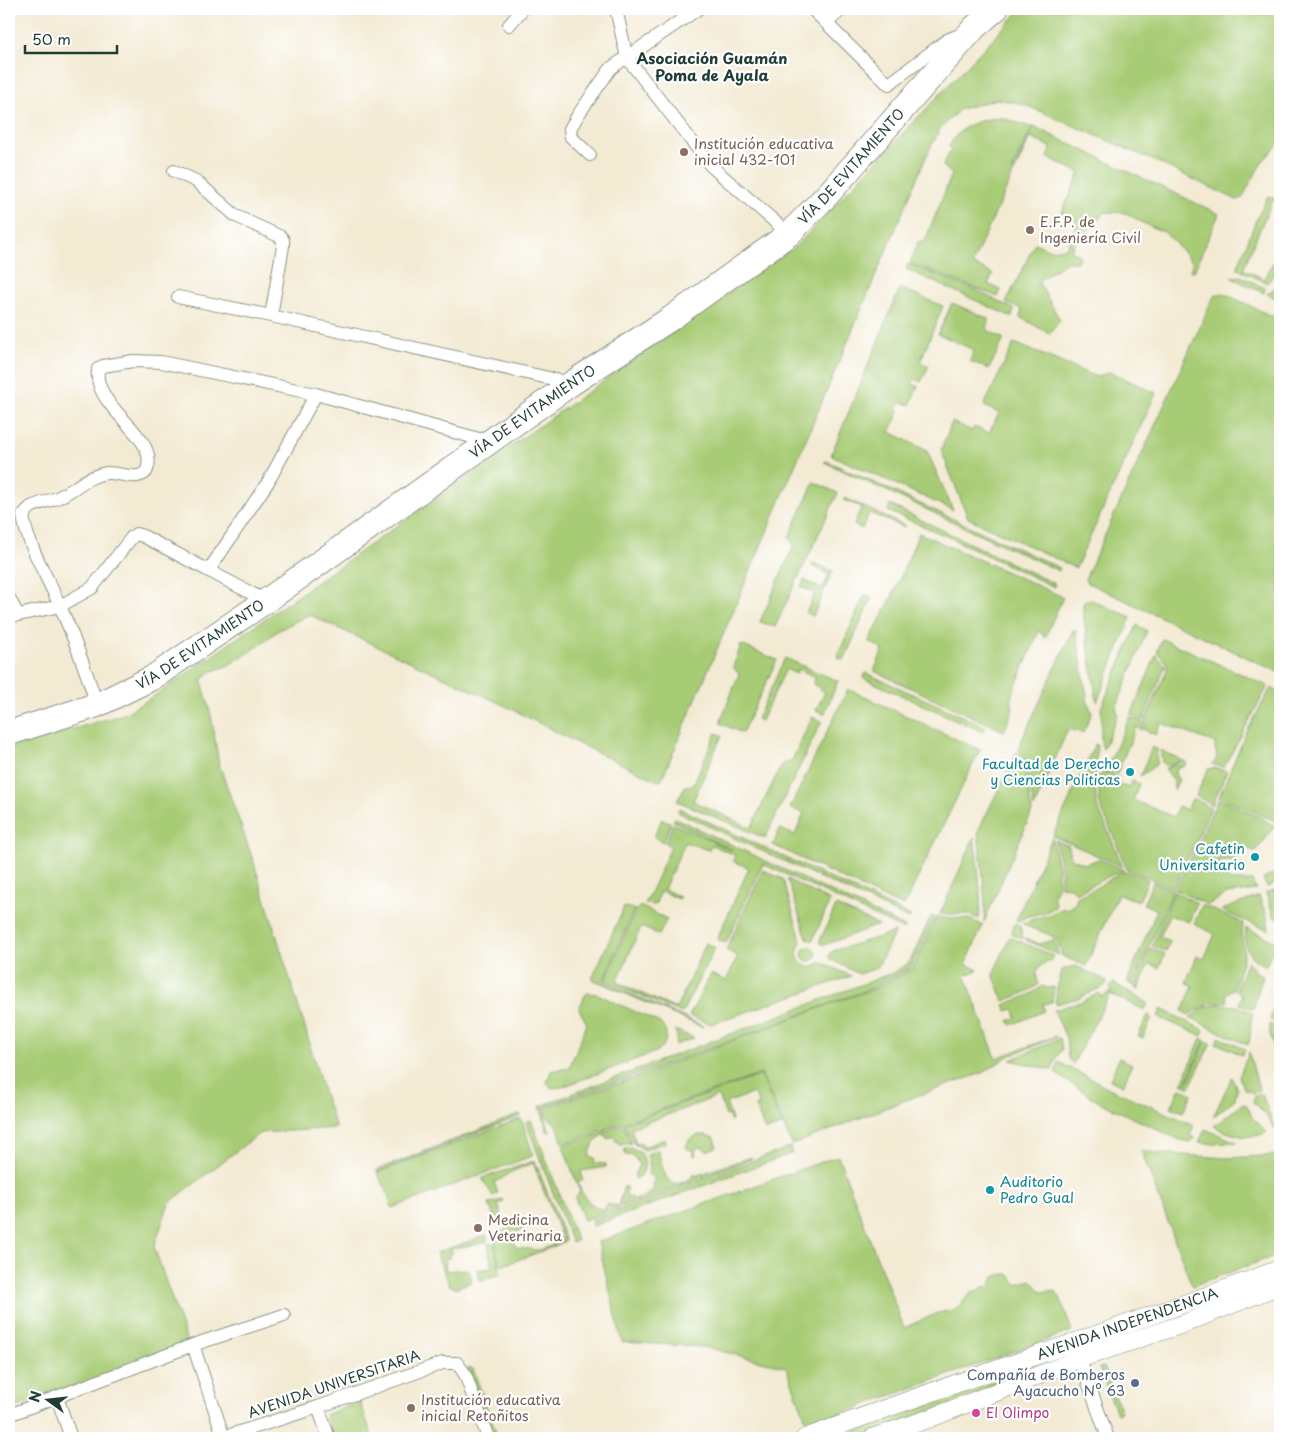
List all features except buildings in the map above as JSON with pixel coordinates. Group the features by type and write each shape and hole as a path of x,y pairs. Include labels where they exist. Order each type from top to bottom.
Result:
{"highway":[{"name":"VÍA DE EVITAMIENTO","path":"9,733 97,705 152,678 266,601 572,383 670,319 789,234 829,193 975,28 996,9"}],"street":[{"path":"509,26 523,9"},
{"path":"616,9 627,58 711,166 789,234"},
{"path":"590,155 571,137 570,129 611,68 698,9"},
{"path":"812,9 889,84 946,40 975,28"},
{"path":"827,23 842,9"},
{"path":"174,171 196,181 236,216 281,237 283,246 271,316"},
{"path":"178,297 572,383"},
{"path":"97,705 84,663 28,535 23,515 29,508 63,495 93,476 119,473 136,477 144,473 148,468 148,458 144,445 106,400 97,378 98,369 103,366 133,361 161,362 316,394 490,442"},
{"path":"210,570 268,482 316,394"},
{"path":"9,598 13,616 60,606 92,588 136,534 210,570 266,601"},
{"name":"AVENIDA INDEPENDENCIA","path":"872,1438 931,1418 1076,1351 1182,1306 1280,1269"},
{"name":"AVENIDA INDEPENDENCIA","path":"805,1438 833,1433 922,1396 1076,1351 1183,1324 1280,1285"},
{"path":"9,1415 193,1344 284,1314"},
{"path":"193,1344 223,1438"},
{"path":"1076,1351 1108,1438"},
{"name":"AVENIDA UNIVERSITARIA","path":"223,1438 318,1407 443,1362 457,1363 465,1374 488,1438"},
{"path":"922,1396 931,1418"},
{"path":"57,1397 71,1438"},
{"path":"318,1407 330,1438"}],"green space":[{"path":"1021,9 1280,9 1280,143 1262,162 1242,198 1237,200 1155,161 1023,104 997,99 960,109 940,129 926,157 661,781 583,746 510,708 308,615 279,630 249,653 227,666 210,672 202,681 211,715 219,764 253,860 336,1128 260,1133 169,1203 154,1247 188,1345 9,1410 9,748 124,714 156,695 796,246"},
{"path":"995,118 1004,118 1032,129 1011,170 1014,172 972,264 993,274 988,284 1001,290 998,297 910,263 918,242 925,241 952,174 943,166 953,140 957,134 968,126"},
{"path":"1032,126 1219,214 1193,273 1190,270 1193,263 1166,233 1126,213 1105,212 1087,232 1079,230 1071,251 1080,256 1077,262 1067,262 1038,281 1060,320 1050,334 1020,317 1022,309 1006,303 1035,243 1050,250 1066,248 1078,222 1061,214 1080,173 1047,157 1051,147 1030,138 1015,171 1013,170 1033,129"},
{"path":"1268,196 1280,200 1280,204 1272,201 1243,269 1265,279 1273,262 1277,264 1278,269 1267,283 1237,269 1256,220"},
{"path":"908,264 973,289 1014,309 1012,317 906,269"},
{"path":"1241,276 1265,288 1264,293 1230,277"},
{"path":"1280,282 1280,300 1267,294"},
{"path":"900,288 943,306 920,362 929,366 921,382 914,379 912,384 918,386 910,405 901,402 890,432 927,451 953,510 831,455"},
{"path":"1223,293 1280,320 1280,673 1086,582 1085,579 1214,296"},
{"path":"952,303 989,319 986,329 1004,339 989,369 970,361 974,350 938,334"},
{"path":"1014,343 1097,377 1110,372 1156,393 1076,568 968,518 941,450 952,422 972,431 974,427 989,433 999,413 984,406"},
{"path":"827,461 1060,568 1059,571 824,462"},
{"path":"814,482 838,493 775,627 760,622 794,545 789,537"},
{"path":"845,498 905,526 903,527 869,513 862,529 854,525 861,507 843,500"},
{"path":"890,505 1055,584 1054,587 888,511"},
{"path":"919,533 1063,597 1045,638 1039,631 1011,697 1013,710 1004,731 874,671 883,650 869,641 892,597"},
{"path":"813,563 833,571 813,616 806,613 815,593 801,587 804,580 822,589 829,575 812,566"},
{"path":"865,594 872,597 844,660 837,657"},
{"path":"1086,600 1091,600 1131,617 1097,702 1083,613 1083,604"},
{"path":"1137,625 1147,631 1116,708 1118,714 1103,749 1101,740 1101,708"},
{"path":"1073,630 1076,631 1088,703 1092,713 1083,733 1068,729 1034,808 1026,763 1018,748"},
{"path":"1162,639 1268,686 1224,767 1212,764 1217,757 1215,743 1161,723 1156,735 1144,730 1145,721 1167,670 1167,664 1157,652"},
{"path":"741,645 777,660 742,733 720,723 739,674 733,667"},
{"path":"1156,655 1165,665 1143,720 1131,715"},
{"path":"785,658 838,681 824,714 816,710 825,692 813,684 816,677 798,669 796,674 786,669 761,721 757,719"},
{"path":"866,673 986,727 983,732 863,678"},
{"path":"1271,688 1280,693 1280,823 1219,797 1245,735"},
{"path":"848,689 980,750 904,906 894,903 773,845 780,829 795,835 804,813 790,808"},
{"path":"812,717 822,721 765,838 677,801 685,786 693,785 716,733 722,735 693,801 751,828 782,764 792,760"},
{"path":"1130,717 1143,722 1142,730 1136,727 1117,774 1105,771"},
{"path":"1095,744 1097,745 1095,770 1096,803 1123,867 1053,836"},
{"path":"1152,747 1157,749 1156,765 1140,776"},
{"path":"1160,750 1180,759 1174,764 1165,765 1162,762"},
{"path":"1017,752 1025,770 1032,812 984,922 985,902 978,831"},
{"path":"1182,760 1186,762 1185,766 1178,767 1175,774 1179,780 1174,790 1174,781 1165,768"},
{"path":"1215,768 1227,771 1212,805 1196,796 1208,769"},
{"path":"1104,772 1119,778 1117,783 1128,788 1132,781 1139,784 1133,800 1174,817 1178,806 1187,810 1192,799 1211,808 1174,889 1127,869 1099,802 1099,776"},
{"path":"1218,799 1262,818 1275,827 1255,852 1245,849 1240,851 1235,860 1219,862 1220,877 1228,877 1229,881 1252,881 1256,890 1227,894 1208,905 1176,890"},
{"path":"679,808 911,916 909,919 678,812"},
{"path":"675,818 905,927 904,930 763,864 726,943 717,939 749,868 733,861 735,855 712,845 708,850 685,842 664,889 680,897 679,899 661,891 655,905 645,904 671,847 665,843 673,824 732,850 673,821"},
{"path":"662,819 671,823 663,842 654,837"},
{"path":"974,838 980,889 979,919 968,914 940,914"},
{"path":"1052,838 1058,867 1058,888 1053,895 1056,906 1048,911 1023,918 1019,921 1016,920"},
{"path":"1055,840 1069,846 1071,858 1085,864 1099,859 1124,870 1076,893 1070,887 1061,886 1061,867"},
{"path":"763,870 783,879 801,940 797,953 799,961 804,965 810,966 821,962 851,976 711,1024 689,1016 711,974 726,981 738,956 726,950"},
{"path":"1126,871 1148,880 1139,901 1118,894 1086,966 1062,956 1060,947 1053,937 1022,923 1061,909 1070,908 1075,904 1077,897"},
{"path":"1280,871 1280,882 1267,887 1263,879"},
{"path":"787,879 830,901 813,940 807,938"},
{"path":"1153,882 1173,891 1132,985 1127,982 1157,910 1143,904"},
{"path":"1280,888 1280,919 1274,917 1266,893"},
{"path":"1174,892 1197,903 1189,922 1169,915 1160,937 1170,942 1166,951 1152,946"},
{"path":"1259,896 1267,917 1269,930 1222,910"},
{"path":"1202,905 1243,923 1244,954 1234,989 1226,995 1227,1002 1210,1003 1188,1015 1182,1011 1193,986 1186,982 1197,956 1204,959 1215,934 1194,924"},
{"path":"640,906 667,919 659,935 641,927 617,982 676,1009 706,943 715,948 682,1013 605,981 635,911"},
{"path":"836,906 878,925 824,945 820,943 820,940"},
{"path":"624,907 634,909 603,982 702,1027 592,979"},
{"path":"931,916 935,917 910,968 872,988 634,1076 542,1107 550,1132 547,1131 540,1106 892,973 909,963"},
{"path":"937,917 969,919 983,925 966,964 978,970 965,975 996,1058 1057,1036 1007,1057 985,1072 903,1101 792,1145 761,1074 563,1144 557,1125 548,1118 544,1108 635,1078 874,989 912,969"},
{"path":"1015,923 1020,926 1023,939 1011,934"},
{"path":"1246,928 1276,942 1266,966 1254,959 1248,952 1245,942"},
{"path":"895,932 877,968 859,974 830,959 829,955 833,951"},
{"path":"1010,937 1054,956 1051,962 1043,964 1038,969 1037,980 1039,984 1027,992 1004,1001 993,974"},
{"path":"1025,938 1039,944 1054,940 1059,955 1026,940"},
{"path":"809,947 814,949 816,954 814,959 809,961 804,959 802,954 804,949"},
{"path":"1150,948 1165,954 1159,968 1149,964 1138,990 1134,987"},
{"path":"1247,961 1256,972 1263,975 1253,1009 1239,1004 1241,996 1236,990"},
{"path":"1076,966 1107,981 1106,985 1079,998 1056,1004 1057,986 1061,971"},
{"path":"1114,983 1148,1003 1145,1010 1110,994 1073,1064 1068,1059 1066,1038 1054,1010 1083,1001 1099,993 1101,997 1112,991 1110,987"},
{"path":"1280,983 1280,1023 1270,1020"},
{"path":"1042,986 1047,988 1054,987 1052,1002 1043,1004 1044,1011 1011,1025 1009,1021 1016,1017 1013,1009 1007,1011 1004,1005 1028,995"},
{"path":"588,993 597,994 660,1023 666,1034 664,1044 658,1051 562,1087 551,1088 547,1082 551,1071 569,1068 587,1024 579,1009 585,995"},
{"path":"1218,1004 1237,1006 1253,1013 1248,1045 1190,1017 1206,1007"},
{"path":"1161,1009 1204,1030 1202,1036 1158,1017"},
{"path":"1148,1015 1152,1017 1143,1038 1138,1036"},
{"path":"1269,1024 1280,1028 1280,1056 1278,1060 1270,1034"},
{"path":"675,1030 694,1038 675,1045 677,1037"},
{"path":"1219,1037 1245,1049 1242,1055 1216,1043"},
{"path":"1060,1038 1062,1049 1055,1060 1052,1070 1010,1060"},
{"path":"1201,1038 1205,1040 1185,1085 1182,1084"},
{"path":"1206,1041 1211,1043 1189,1088 1186,1086"},
{"path":"1249,1052 1259,1090 1253,1094 1245,1090 1239,1077"},
{"path":"1119,1058 1132,1064 1123,1086 1110,1080"},
{"path":"1058,1062 1115,1091 1194,1125 1190,1136 1195,1138 1190,1142 1180,1140 1099,1102 1055,1073"},
{"path":"761,1075 782,1126 765,1131 755,1106 759,1105 754,1093 726,1103 731,1121 728,1115 726,1116 719,1096 631,1128 636,1144 641,1142 643,1147 665,1139 666,1142 645,1150 634,1144 624,1124"},
{"path":"1232,1077 1237,1090 1235,1099 1213,1117"},
{"path":"1180,1088 1192,1094 1183,1112 1171,1107"},
{"path":"1262,1094 1275,1129 1265,1114 1253,1102 1254,1096"},
{"path":"1242,1104 1247,1105 1252,1117 1267,1132 1260,1135 1240,1136 1214,1126"},
{"path":"520,1114 521,1116 377,1172 377,1170"},
{"path":"520,1119 523,1123 532,1156 392,1208 386,1189 377,1173"},
{"path":"531,1120 577,1241 572,1243 526,1122"},
{"path":"623,1125 631,1143 619,1145 613,1136 608,1139 604,1134 594,1143 589,1156 595,1158 594,1163 606,1164 606,1167 581,1171 583,1180 578,1183 587,1200 603,1210 607,1204 618,1206 624,1186 626,1187 627,1198 632,1197 632,1200 645,1196 651,1191 655,1186 652,1184 655,1178 648,1174 650,1166 647,1154 658,1150 665,1174 671,1182 675,1183 688,1180 694,1173 695,1176 751,1157 752,1159 584,1220 575,1198 580,1192 563,1146"},
{"path":"1205,1129 1237,1142 1214,1144 1199,1142"},
{"path":"698,1135 714,1138 717,1147 706,1151 704,1148 698,1147 694,1156 692,1149 688,1150 686,1146 689,1140"},
{"path":"791,1147 793,1153 593,1226 591,1220"},
{"path":"630,1148 641,1153 645,1164 639,1177 635,1179 635,1173 639,1165 634,1156 626,1155 624,1149"},
{"path":"1141,1150 1155,1153 1226,1158 1280,1155 1280,1254 1192,1286"},
{"path":"838,1156 904,1328 938,1313 956,1309 972,1292 990,1286 994,1277 1009,1274 1016,1284 1031,1280 1042,1292 1054,1291 1060,1297 1072,1331 808,1425 786,1367 704,1347 622,1342 598,1242"},
{"path":"535,1161 566,1241 501,1266 494,1234 521,1224 522,1230 512,1234 516,1248 540,1250 563,1241 533,1163 509,1173 494,1182 498,1193 493,1196 482,1178"},
{"path":"503,1199 504,1202 498,1204 503,1220 496,1223 489,1204"},
{"path":"487,1235 487,1242 451,1249 452,1253 449,1254 449,1258 445,1259 446,1271 469,1270 472,1281 457,1288 450,1286 436,1253"},
{"path":"494,1243 501,1274 480,1281 477,1270 492,1268 488,1244"},
{"path":"1062,1357 1065,1363 856,1438 834,1438"},
{"path":"469,1367 473,1369 498,1438 492,1438 468,1369"},
{"path":"1104,1367 1121,1412 1117,1414 1099,1368"},
{"path":"360,1402 373,1438 333,1438 325,1415"}],"place":[{"name":"Institución educativa inicial 432-101","path":"684,152"},
{"name":"E.F.P. de Ingeniería Civil","path":"1030,230"},
{"name":"Facultad de Derecho y Ciencias Politicas","path":"1130,772"},
{"name":"Cafetin Universitario","path":"1255,857"},
{"name":"Auditorio Pedro Gual","path":"990,1190"},
{"name":"Medicina Veterinaria","path":"478,1228"},
{"name":"Compañía de Bomberos Ayacucho Nº 63","path":"1135,1383"},
{"name":"Institución educativa inicial Retoñitos","path":"411,1408"},
{"name":"El Olimpo","path":"976,1413"}],"district":[{"name":"Asociación Guamán Poma de Ayala","path":"712,68"}]}
